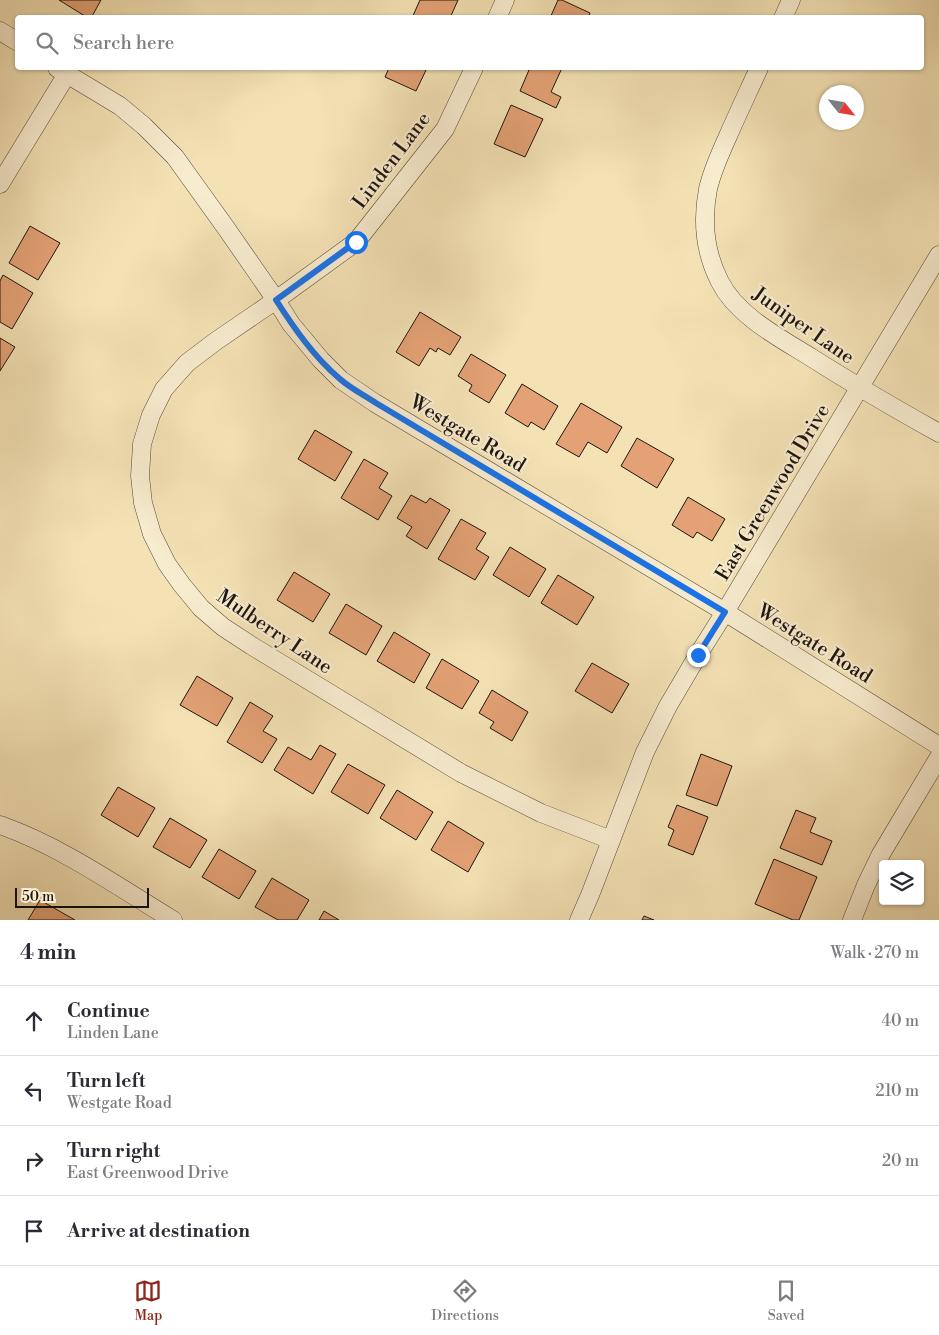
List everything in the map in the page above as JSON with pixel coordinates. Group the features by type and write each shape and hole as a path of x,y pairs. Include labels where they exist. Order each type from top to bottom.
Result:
{"street":[{"path":"498,15 505,0"},
{"path":"784,15 791,0"},
{"path":"0,30 15,40"},
{"name":"Linden Lane","path":"276,300 356,242 445,129 473,70"},
{"name":"Juniper Lane","path":"759,70 716,164 708,188 704,217 706,238 711,260 720,282 729,296 748,315 776,336 859,388 939,433"},
{"path":"0,184 62,71"},
{"name":"Westgate Road","path":"62,71 120,106 144,126 175,157 292,324 321,360 341,380 376,403 725,612 939,746"},
{"name":"East Greenwood Drive","path":"578,920 590,895 645,752 668,706 939,255"},
{"name":"Mulberry Lane","path":"276,300 187,363 164,389 151,416 142,444 140,476 143,503 152,534 167,564 201,608 223,627 252,646 461,773 541,813 611,840"},
{"path":"852,920 881,854 939,757"},
{"path":"0,825 41,842 65,855 173,920"}],"building":[{"path":"59,0 101,0 93,15 83,15"},
{"path":"420,0 458,0 451,15 413,15"},
{"path":"558,0 562,0 590,13 589,15 551,15"},
{"path":"388,70 426,70 416,91 385,77"},
{"path":"529,70 561,70 551,92 561,97 556,108 520,91"},
{"path":"511,105 543,119 525,157 494,144"},
{"path":"30,226 60,243 38,280 9,263"},
{"path":"3,275 33,293 12,329 0,322 0,281"},
{"path":"420,312 461,337 450,355 438,348 436,352 430,348 419,366 396,352"},
{"path":"0,338 15,347 0,371"},
{"path":"471,354 506,375 489,403 469,391 472,385 458,376"},
{"path":"522,384 558,406 544,430 531,422 528,427 505,413"},
{"path":"581,403 622,427 607,453 588,442 579,457 556,444"},
{"path":"315,430 352,452 335,481 298,459"},
{"path":"637,438 674,459 657,488 621,466"},
{"path":"364,459 388,473 379,488 392,496 378,520 341,498"},
{"path":"411,495 426,503 430,498 450,510 427,549 406,536 412,527 397,518"},
{"path":"688,497 725,519 712,541 697,532 693,538 672,525"},
{"path":"461,519 486,533 476,549 489,557 475,580 438,559"},
{"path":"510,547 546,569 529,597 493,575"},
{"path":"294,572 330,594 313,622 277,600"},
{"path":"558,575 594,597 577,625 541,603"},
{"path":"346,604 382,626 366,655 329,633"},
{"path":"394,632 430,654 414,683 377,661"},
{"path":"442,659 479,681 462,709 426,688"},
{"path":"592,663 629,684 612,713 575,691"},
{"path":"197,676 233,698 217,726 180,705"},
{"path":"492,690 528,712 512,741 490,728 494,722 479,713"},
{"path":"250,702 273,716 263,731 277,739 262,763 227,742"},
{"path":"320,745 336,754 313,794 274,770 288,747 311,760"},
{"path":"701,754 732,766 717,806 686,795"},
{"path":"348,764 385,785 368,814 331,792"},
{"path":"118,787 155,808 138,837 101,815"},
{"path":"397,790 433,812 416,840 380,818"},
{"path":"677,805 708,817 693,855 668,845 674,830 668,827"},
{"path":"796,810 816,818 810,832 832,841 822,865 780,848"},
{"path":"170,818 207,840 190,868 153,847"},
{"path":"448,821 484,843 468,872 431,850"},
{"path":"219,849 256,871 239,899 202,877"},
{"path":"774,859 817,877 799,920 793,920 755,904"},
{"path":"272,878 309,900 297,920 278,920 255,907"},
{"path":"40,900 75,920 28,920"},
{"path":"324,911 339,920 319,920"},
{"path":"644,916 654,920 642,920"}],"route":[{"path":"356,242 276,300 292,324 321,360 341,380 376,403 725,612 698,655"}]}
